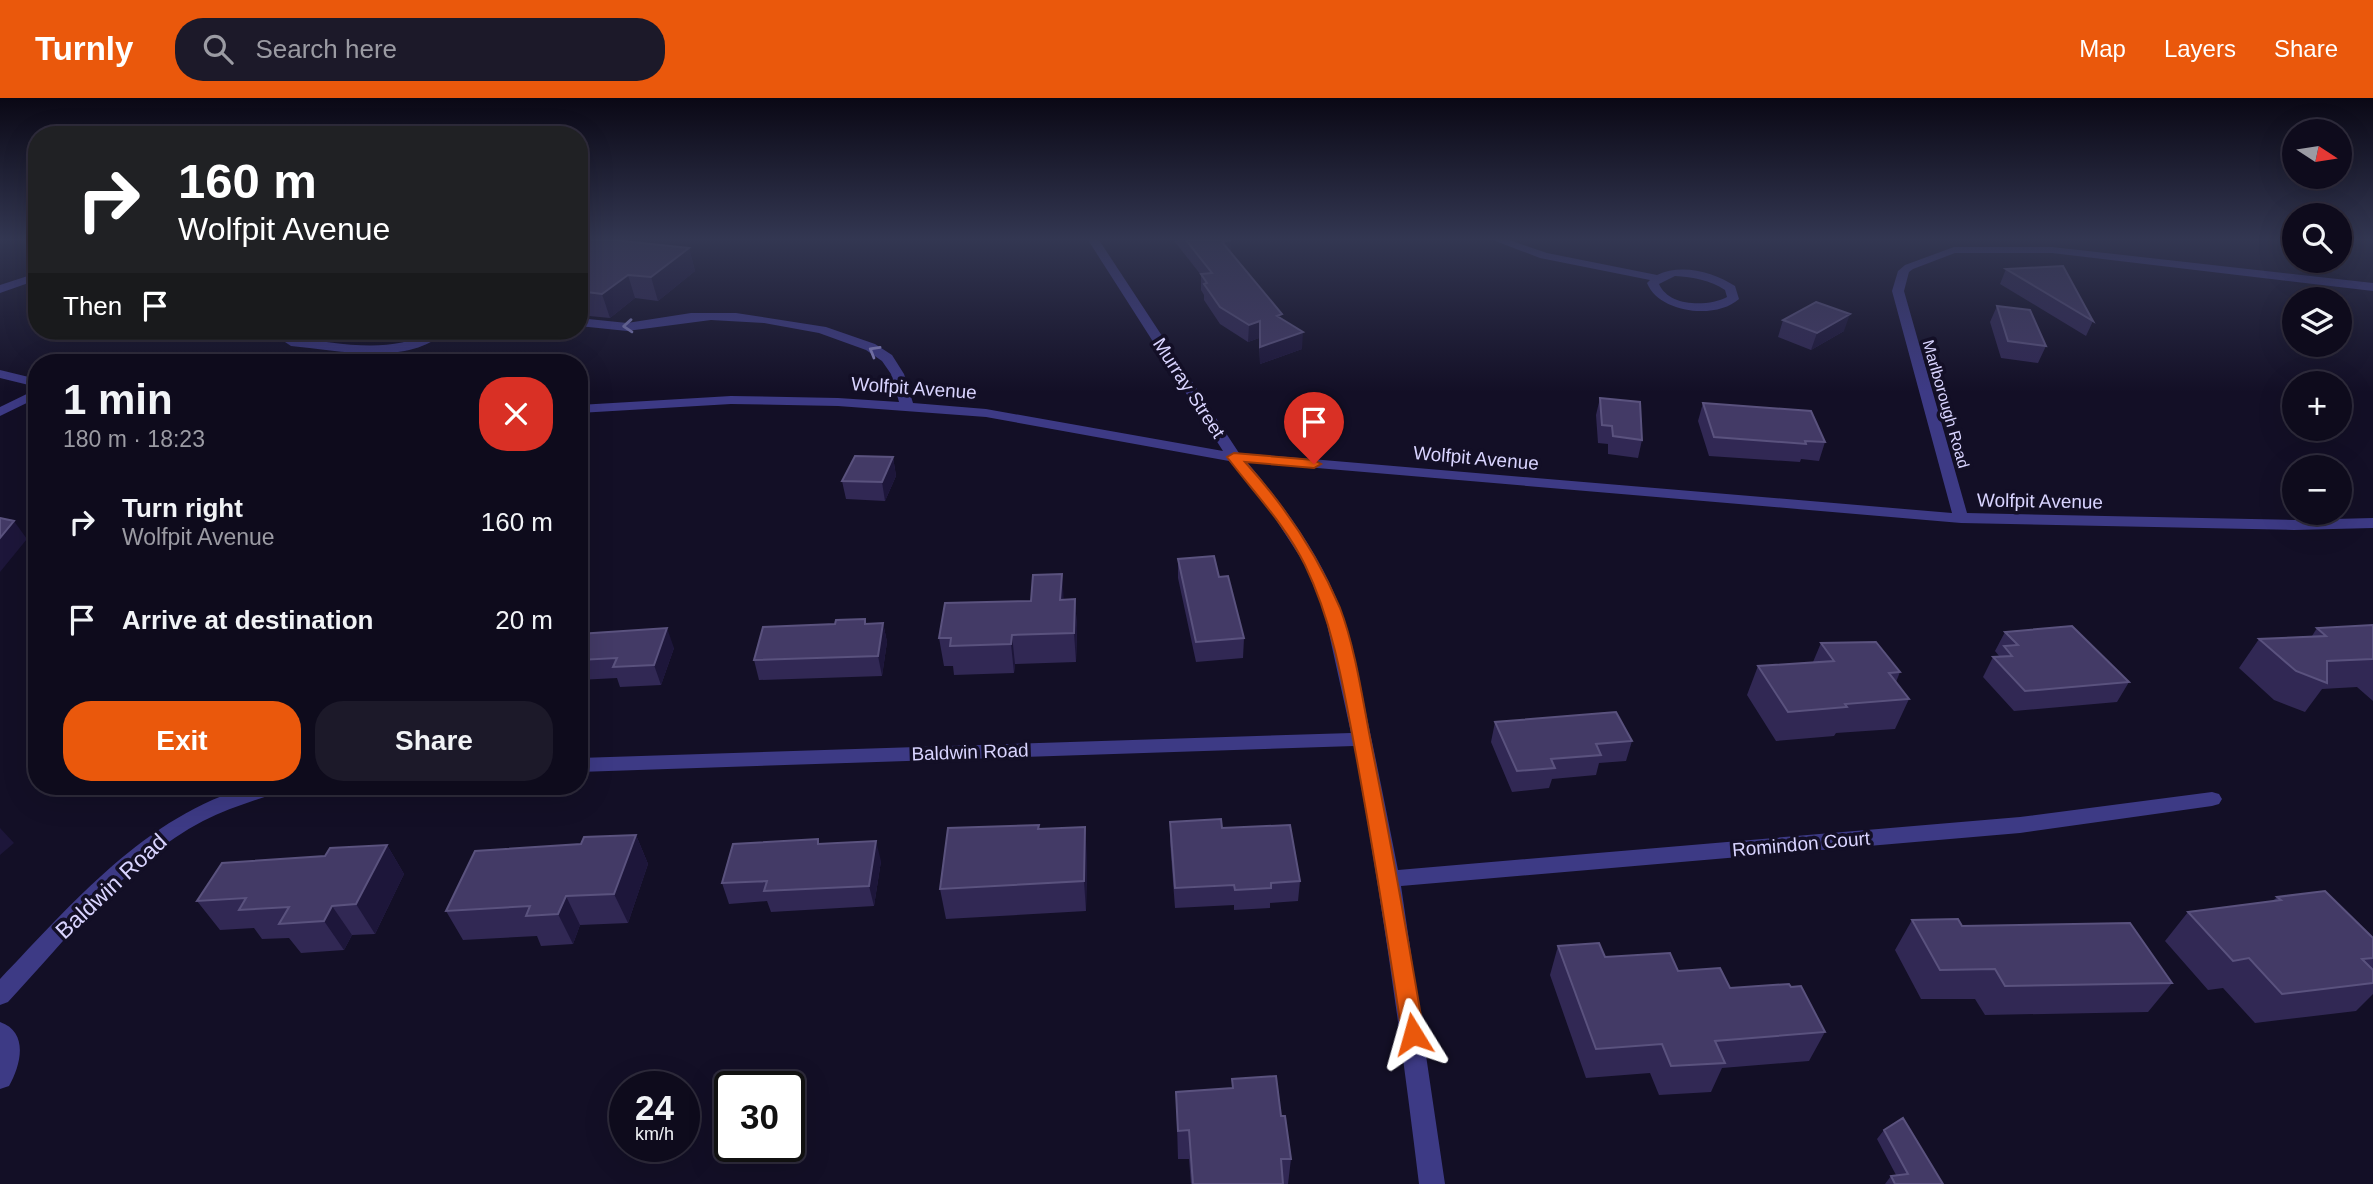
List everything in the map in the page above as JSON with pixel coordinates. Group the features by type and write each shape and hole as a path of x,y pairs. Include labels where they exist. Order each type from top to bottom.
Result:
{"street":[{"name":"Murray Street","path":"1126,291 1234,457 1282,516 1322,584 1343,646 1389,878 1432,1184"},
{"path":"1656,291 1658,294 1679,303 1706,307 1727,303 1733,299 1731,291"},
{"name":"Marlborough Road","path":"1898,291 1961,518"},
{"path":"588,323 625,327 714,316 836,334 868,346 888,359 896,371 907,407"},
{"path":"291,342 388,349 425,340"},
{"path":"0,374 28,381"},
{"path":"0,385 16,378"},
{"path":"0,412 28,398"},
{"name":"Wolfpit Avenue","path":"588,408 731,400 838,402 986,413 1234,457 1961,518 2294,525 2373,523"},
{"name":"Baldwin Road","path":"588,765 1362,739"},
{"name":"Baldwin Road","path":"0,995 121,870 164,834 204,811 250,795"},
{"name":"Romindon Court","path":"1389,878 2020,825 2212,799"},
{"path":"0,1032 6,1037 10,1054 0,1078"}],"building":[{"path":"588,291 607,291 602,294 588,292"},
{"path":"1209,291 1263,291 1282,314 1277,316 1303,332 1260,347 1260,321 1249,325 1220,307"},
{"path":"2042,291 2076,291 2093,321"},
{"path":"1816,302 1850,314 1817,333 1783,320"},
{"path":"1997,306 2030,310 2046,346 2008,341"},
{"path":"1600,398 1640,402 1642,440 1613,436 1612,426 1602,425"},
{"path":"1703,403 1811,411 1825,442 1805,441 1806,444 1714,437"},
{"path":"855,456 893,457 882,482 842,481"},
{"path":"0,518 14,521 0,538"},
{"path":"1214,556 1219,577 1228,576 1244,638 1196,642 1178,559"},
{"path":"1062,574 1060,600 1075,599 1074,633 1012,635 1011,644 950,646 951,638 939,638 945,603 1031,601 1033,575"},
{"path":"865,619 865,624 883,623 878,656 754,660 763,627 835,624 836,620"},
{"path":"2373,625 2373,659 2327,661 2327,683 2296,671 2259,639 2326,636 2317,628"},
{"path":"2072,626 2129,682 2025,691 1993,657 2012,656 2004,646 2018,645 2005,632"},
{"path":"667,628 654,665 613,667 617,658 588,660 588,633"},
{"path":"1876,642 1900,672 1889,673 1909,699 1788,712 1758,666 1834,661 1821,643"},
{"path":"1616,712 1632,741 1596,744 1601,755 1551,759 1555,768 1517,771 1495,722"},
{"path":"1221,819 1222,828 1290,825 1300,881 1271,883 1271,888 1235,890 1234,885 1175,888 1170,822"},
{"path":"1039,825 1038,829 1085,827 1084,881 940,889 948,828"},
{"path":"636,835 614,894 566,896 558,914 526,916 530,906 446,911 475,851 581,844 584,837"},
{"path":"818,839 818,844 876,841 869,886 764,891 767,881 722,883 733,844"},
{"path":"387,845 356,904 332,906 324,921 279,924 289,907 239,910 246,898 197,901 222,863 325,856 330,848"},
{"path":"2325,891 2373,938 2373,958 2362,959 2373,970 2373,983 2282,994 2249,958 2233,961 2188,912 2281,900 2277,897"},
{"path":"1958,919 1962,926 2130,923 2172,983 2005,986 1995,969 1940,970 1912,920"},
{"path":"1599,943 1605,957 1670,953 1678,971 1720,968 1730,988 1789,984 1791,987 1801,986 1825,1032 1715,1041 1725,1063 1671,1066 1662,1044 1596,1049 1558,946"},
{"path":"1276,1076 1281,1116 1285,1116 1291,1159 1281,1159 1283,1184 1193,1184 1189,1130 1178,1131 1176,1092 1233,1088 1232,1079"},
{"path":"1903,1118 1943,1184 1895,1184 1891,1176 1908,1174 1884,1130"}],"route":[{"path":"1314,464 1234,457 1267,495 1294,533 1312,563 1333,611 1352,687 1389,878 1413,1034"}]}
